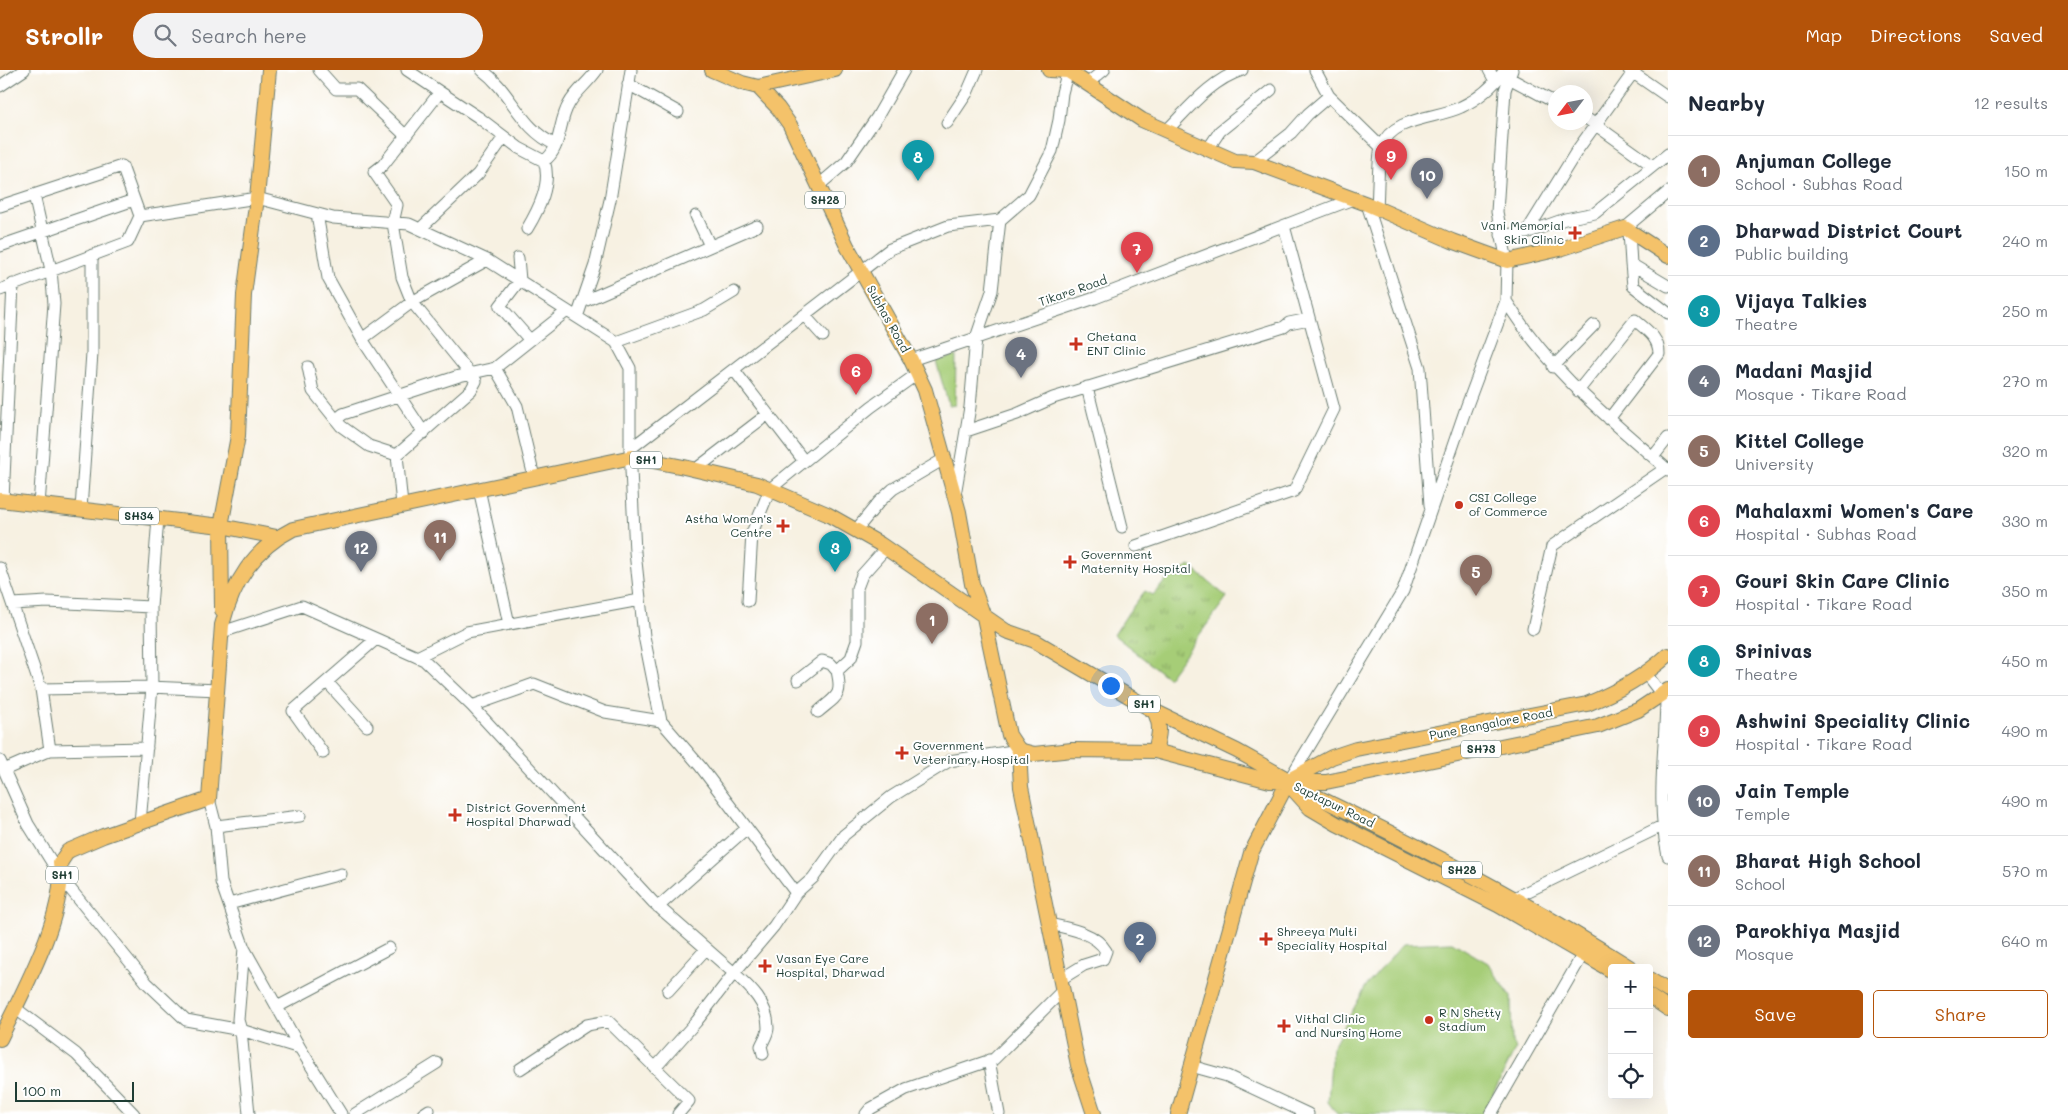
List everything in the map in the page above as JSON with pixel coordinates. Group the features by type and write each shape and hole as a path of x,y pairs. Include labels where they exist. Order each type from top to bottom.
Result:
{"main road":[{"path":"222,629 221,526 238,436 244,295 257,198 269,70"},
{"name":"Subhas Road","path":"712,70 742,83 758,87 778,108 790,125 861,271 918,374 925,390 954,496 972,584 984,617 1009,735 1019,750"},
{"path":"758,87 834,70"},
{"path":"1049,70 1068,71 1142,120 1235,161 1254,162 1353,199 1452,241 1507,261 1560,249 1627,230 1668,256"},
{"name":"SH1","path":"0,1039 4,1019 15,1008 42,951 63,880 60,863 68,852 102,836 209,799 222,629 229,597 258,553 277,537 293,529 534,477 631,453 757,484 827,514 886,548 1006,631 1035,641 1154,711 1237,751 1288,781"},
{"name":"SH34","path":"1,500 221,526 277,537"},
{"name":"Pune Bangalore Road","path":"1288,781 1304,770 1332,757 1356,749 1587,704 1607,696 1646,674 1668,655"},
{"name":"Pune Bangalore Road","path":"1288,781 1343,780 1490,747 1598,726 1638,710 1665,692"},
{"path":"1154,711 1159,720 1160,732 1155,751"},
{"path":"1094,1114 1078,1065 1021,787 1019,750 1034,754 1072,750 1155,751 1270,782 1288,781"},
{"path":"1178,1114 1251,853 1288,781"},
{"name":"Saptapur Road","path":"1288,781 1357,815 1514,898 1586,948 1608,967"},
{"name":"Saptapur Road","path":"1288,781 1310,808 1337,824 1498,906 1622,964"},
{"path":"1653,982 1668,991"},
{"path":"1653,999 1668,1009"}],"street":[{"path":"0,86 24,70"},
{"path":"319,70 336,89 357,89 406,136"},
{"path":"406,70 478,117 519,148 544,161 548,174 537,213 527,229"},
{"path":"482,70 491,76 526,123 542,138 556,145"},
{"path":"544,161 551,156 556,145 569,104 597,70"},
{"path":"337,419 343,414 400,397 459,376 471,375 495,368 528,340 572,314 582,302 596,265 610,200 631,70"},
{"path":"818,186 846,162 877,117 904,70"},
{"path":"947,123 968,93 977,70"},
{"path":"1088,83 1104,70"},
{"path":"1166,131 1209,88 1232,73 1242,70"},
{"path":"1315,70 1328,96 1382,147"},
{"path":"1489,70 1495,81"},
{"path":"631,453 890,249 948,226 1000,220 1030,195 1052,151 1068,71"},
{"path":"1593,117 1632,71 1668,96"},
{"path":"1431,510 1420,368 1372,207 1382,147 1396,129 1426,116 1460,108 1485,92 1495,81 1508,73"},
{"path":"1508,73 1548,98"},
{"path":"1288,781 1402,591 1506,301 1507,261 1497,212 1504,90 1508,73"},
{"path":"628,84 678,112"},
{"path":"1208,149 1220,131 1271,90"},
{"path":"397,455 471,390 476,381 412,302 402,277 393,223 396,205 374,172 406,136 440,92"},
{"path":"1254,162 1291,133 1328,96"},
{"path":"1593,123 1653,166"},
{"path":"1526,233 1585,130"},
{"path":"420,229 478,174 504,137"},
{"path":"1501,235 1526,233 1595,213 1668,154"},
{"path":"0,206 122,166 140,216 128,242 0,290"},
{"path":"1668,192 1627,230 1633,286 1668,313"},
{"path":"34,195 51,270 54,304 39,504"},
{"path":"140,216 257,198 333,218 409,224 488,260 616,342 630,368 635,552 644,636 661,721 700,766 796,892"},
{"name":"Tikare Road","path":"911,360 1096,298 1353,199"},
{"path":"0,246 134,200"},
{"path":"317,214 328,278 362,339 424,433"},
{"path":"696,216 710,246"},
{"path":"954,496 966,431 976,338 992,291 1000,220"},
{"path":"582,302 757,226"},
{"path":"1136,546 1294,491 1334,409 1284,226"},
{"path":"82,509 92,353 92,255"},
{"path":"518,258 520,280 500,306 528,340"},
{"path":"362,339 412,302 488,260"},
{"path":"1630,264 1668,286"},
{"path":"1,500 13,284"},
{"path":"616,342 704,310 734,292"},
{"path":"1506,301 1523,328 1554,367 1609,419 1667,469 1552,546 1533,629"},
{"path":"804,315 823,336"},
{"path":"966,431 1087,387 1284,327 1289,323 1310,319"},
{"path":"1578,391 1635,320 1653,336 1659,346 1659,354 1609,419"},
{"path":"1554,367 1594,325"},
{"path":"308,367 313,391 330,415 337,419 341,426 369,446 397,455"},
{"path":"495,368 517,406 534,477"},
{"path":"734,370 804,461"},
{"path":"748,601 751,585 752,533 770,489 870,407 918,374"},
{"path":"1087,387 1122,527"},
{"path":"696,470 768,414"},
{"path":"1653,457 1668,438"},
{"path":"397,455 402,505"},
{"path":"856,530 893,489 944,459"},
{"path":"479,489 509,624"},
{"path":"140,823 152,687 152,607 158,518"},
{"path":"837,671 851,658 857,642 857,588 862,575 886,548"},
{"path":"0,568 41,689 50,750"},
{"path":"417,657 467,632 640,600"},
{"path":"13,604 47,602 152,607"},
{"path":"222,629 302,606 424,660 472,706 658,907 755,992 761,1001 768,1029 761,1046 763,1054"},
{"path":"323,753 293,711 376,639"},
{"path":"798,680 822,661 831,664 837,671 841,687 837,696 818,712"},
{"path":"1646,674 1665,692 1666,700 1661,778 1662,826 1668,856"},
{"path":"327,682 367,726"},
{"path":"472,706 534,684 605,712 661,721"},
{"path":"41,689 152,687 218,690"},
{"path":"147,748 50,750 3,774 28,824 63,880 147,983 186,1020 241,1030 300,1048"},
{"path":"655,1068 696,1022 774,926 796,892 813,878 844,835 891,797 949,761 1019,750"},
{"path":"209,799 216,826 221,882 244,948 300,1048 341,1114"},
{"path":"216,826 300,816"},
{"path":"1498,906 1662,826"},
{"path":"658,907 747,828"},
{"path":"229,904 340,874"},
{"path":"866,1114 870,1108 906,1089 994,1059 1062,984 1084,965 1103,959 1106,951 1101,942 1069,928 1050,924"},
{"path":"244,948 238,1020 241,1030 249,1114"},
{"path":"277,1007 388,948"},
{"path":"1491,1114 1586,948"},
{"path":"668,991 706,949"},
{"path":"15,1008 76,1054 134,1114"},
{"path":"520,1069 587,1025 608,1021 689,1100 678,1114"},
{"path":"989,1060 999,1114"},
{"path":"355,1114 437,1063"},
{"path":"1191,1066 1227,1076 1308,1114"}],"green space":[{"path":"956,356 955,405 949,406 936,361"},
{"path":"1190,566 1227,597 1168,678 1114,635 1145,591 1153,595 1167,579"},
{"name":"R N Shetty Stadium","path":"1452,942 1488,963 1511,997 1512,1043 1516,1048 1483,1114 1337,1114 1328,1102 1332,1048 1366,986 1403,944"}],"place":[{"name":"Ashwini Speciality Clinic","path":"1391,180"},
{"name":"Srinivas","path":"918,181"},
{"name":"Jain Temple","path":"1427,199"},
{"name":"Vani Memorial Skin Clinic","path":"1575,233"},
{"name":"Gouri Skin Care Clinic","path":"1137,273"},
{"name":"Chetana ENT Clinic","path":"1076,344"},
{"name":"Madani Masjid","path":"1021,378"},
{"name":"Mahalaxmi Women's Care","path":"856,395"},
{"name":"CSI College of Commerce","path":"1459,505"},
{"name":"Astha Women's Centre","path":"783,526"},
{"name":"Bharat High School","path":"440,561"},
{"name":"Government Maternity Hospital","path":"1070,562"},
{"name":"Parokhiya Masjid","path":"361,572"},
{"name":"Vijaya Talkies","path":"835,572"},
{"name":"Kittel College","path":"1476,596"},
{"name":"Anjuman College","path":"932,644"},
{"name":"Government Veterinary Hospital","path":"902,753"},
{"name":"District Government Hospital Dharwad","path":"455,815"},
{"name":"Shreeya Multi Speciality Hospital","path":"1266,939"},
{"name":"Dharwad District Court","path":"1140,963"},
{"name":"Vasan Eye Care Hospital, Dharwad","path":"765,966"},
{"name":"R N Shetty Stadium","path":"1429,1020"},
{"name":"Vithal Clinic and Nursing Home","path":"1284,1026"}]}
